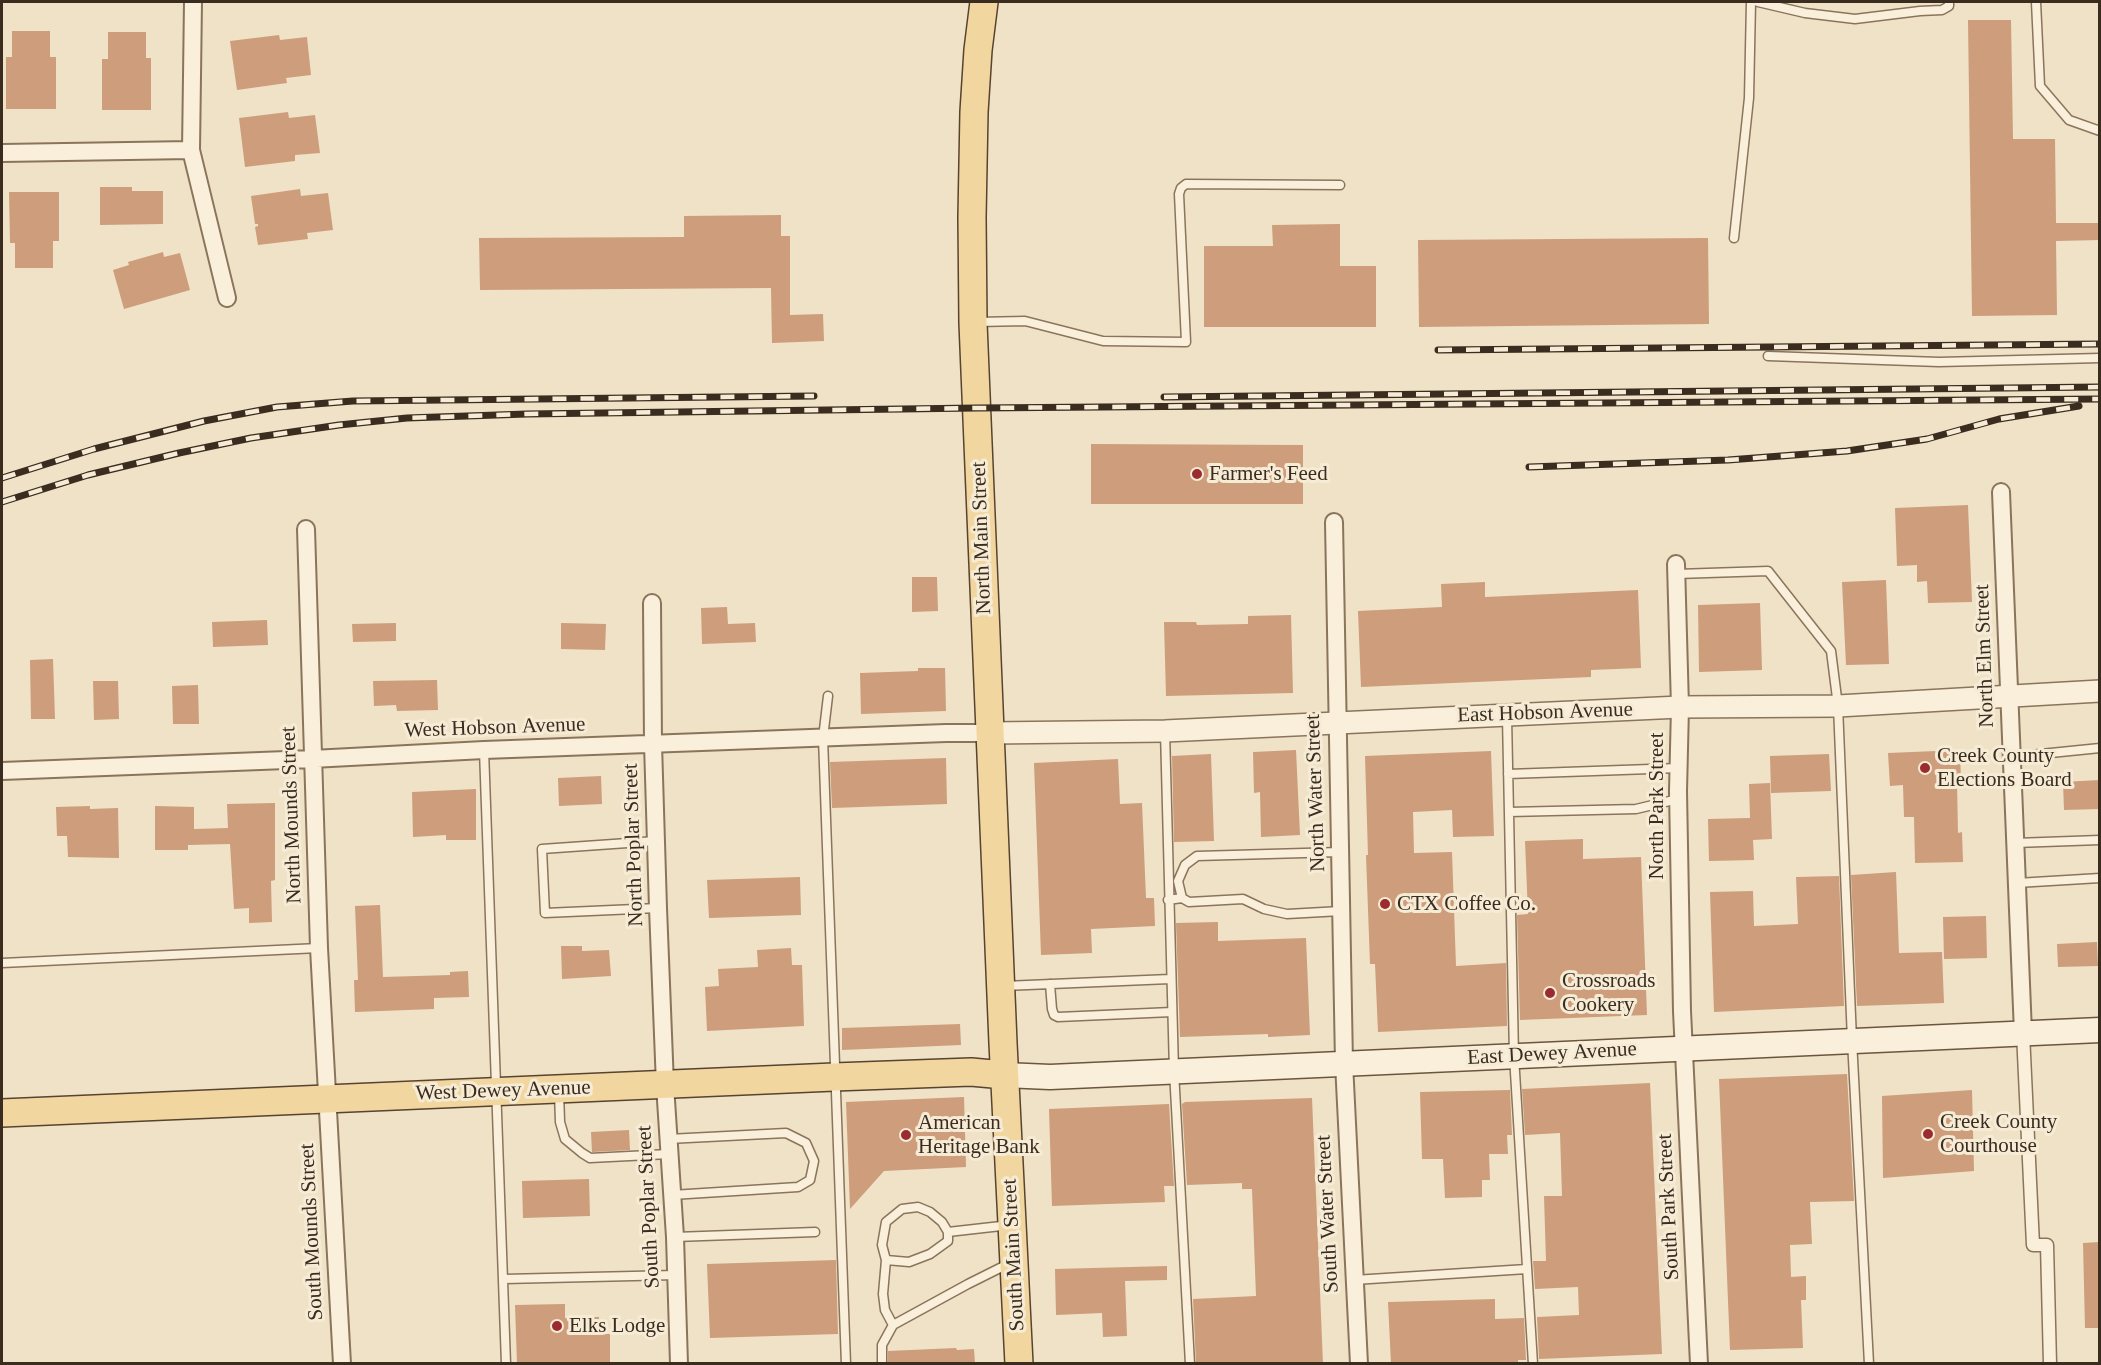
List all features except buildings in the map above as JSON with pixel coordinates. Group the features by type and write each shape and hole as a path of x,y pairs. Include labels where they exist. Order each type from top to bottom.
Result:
{"main road":[{"name":"North Main Street","path":"984,2 974,112 973,322 1004,1075"},
{"name":"East Dewey Avenue","path":"1004,1075 1042,1077 2100,1030"},
{"name":"West Dewey Avenue","path":"2,1113 834,1077 970,1072 1004,1075"},
{"name":"South Main Street","path":"1004,1075 1019,1364"}],"street":[{"path":"193,2 191,150 227,298"},
{"path":"2,153 191,150"},
{"name":"North Elm Street","path":"2001,492 2023,1033"},
{"name":"North Water Street","path":"1334,522 1344,1063"},
{"name":"North Mounds Street","path":"306,529 312,759 327,1099"},
{"name":"North Park Street","path":"1676,569 1680,707 1678,800 1683,1048"},
{"name":"North Poplar Street","path":"652,603 653,744 664,1084"},
{"name":"East Hobson Avenue","path":"990,733 1165,730 1680,707 1838,706 2100,691"},
{"name":"West Hobson Avenue","path":"2,771 484,750 990,733"},
{"path":"2023,1033 2033,1245 2047,1245 2050,1364"},
{"name":"South Park Street","path":"1683,1048 1699,1364"},
{"name":"South Water Street","path":"1344,1063 1359,1364"},
{"name":"South Poplar Street","path":"664,1084 675,1238 679,1364"},
{"name":"South Mounds Street","path":"327,1099 342,1364"}],"lane":[{"path":"1734,238 1749,98 1751,2"},
{"path":"1758,2 1805,13 1855,20 1920,10 1942,10 1949,6 1949,2"},
{"path":"2036,2 2040,86 2069,120 2100,131"},
{"path":"973,322 1025,321 1103,341 1186,342 1179,194 1181,188 1186,184 1340,185"},
{"path":"1768,356 1939,362 2100,358"},
{"path":"1676,569 1768,571 1831,651 1838,706 1869,1364"},
{"path":"828,696 823,738 846,1364"},
{"path":"1507,714 1514,1056 1533,1364"},
{"path":"1165,730 1170,979 1190,1364"},
{"path":"2011,756 2100,748"},
{"path":"484,750 506,1364"},
{"path":"1508,774 1679,768"},
{"path":"1509,812 1636,809 1678,800"},
{"path":"2015,843 2100,840"},
{"path":"656,842 542,849 545,913 658,908"},
{"path":"1182,898 1178,881 1185,865 1197,856 1341,852"},
{"path":"2017,884 2100,878"},
{"path":"1168,900 1182,898 1189,902 1243,899 1264,909 1287,914 1341,911"},
{"path":"2,963 319,948"},
{"path":"1001,986 1170,979"},
{"path":"1050,984 1052,1009 1054,1015 1058,1017 1172,1012"},
{"path":"558,1089 565,1139 590,1158 668,1146 786,1133 806,1143 814,1161 810,1180 798,1187 672,1195"},
{"path":"886,1260 909,1262 930,1254 948,1240 948,1232 942,1222 930,1212 918,1207 902,1209 886,1222 882,1245 886,1260 883,1294 885,1310 893,1326"},
{"path":"948,1232 1012,1225"},
{"path":"675,1238 815,1232"},
{"path":"882,1364 882,1345 893,1326 1014,1261"},
{"path":"1354,1280 1527,1269"},
{"path":"504,1279 676,1275"}],"railway":[{"path":"1438,350 2100,344"},
{"path":"1164,397 2100,387"},
{"path":"2,478 94,449 204,421 277,407 353,401 814,396"},
{"path":"2,502 88,475 251,438 407,418 527,414 977,408 2100,399"},
{"path":"1529,467 1728,460 1847,451 1927,439 1999,419 2079,406"}],"place":[{"name":"Farmer's Feed","path":"1197,474"},
{"name":"Creek County Elections Board","path":"1925,768"},
{"name":"CTX Coffee Co.","path":"1385,904"},
{"name":"Crossroads Cookery","path":"1550,993"},
{"name":"Creek County Courthouse","path":"1928,1134"},
{"name":"American Heritage Bank","path":"906,1135"},
{"name":"Elks Lodge","path":"557,1326"}]}
